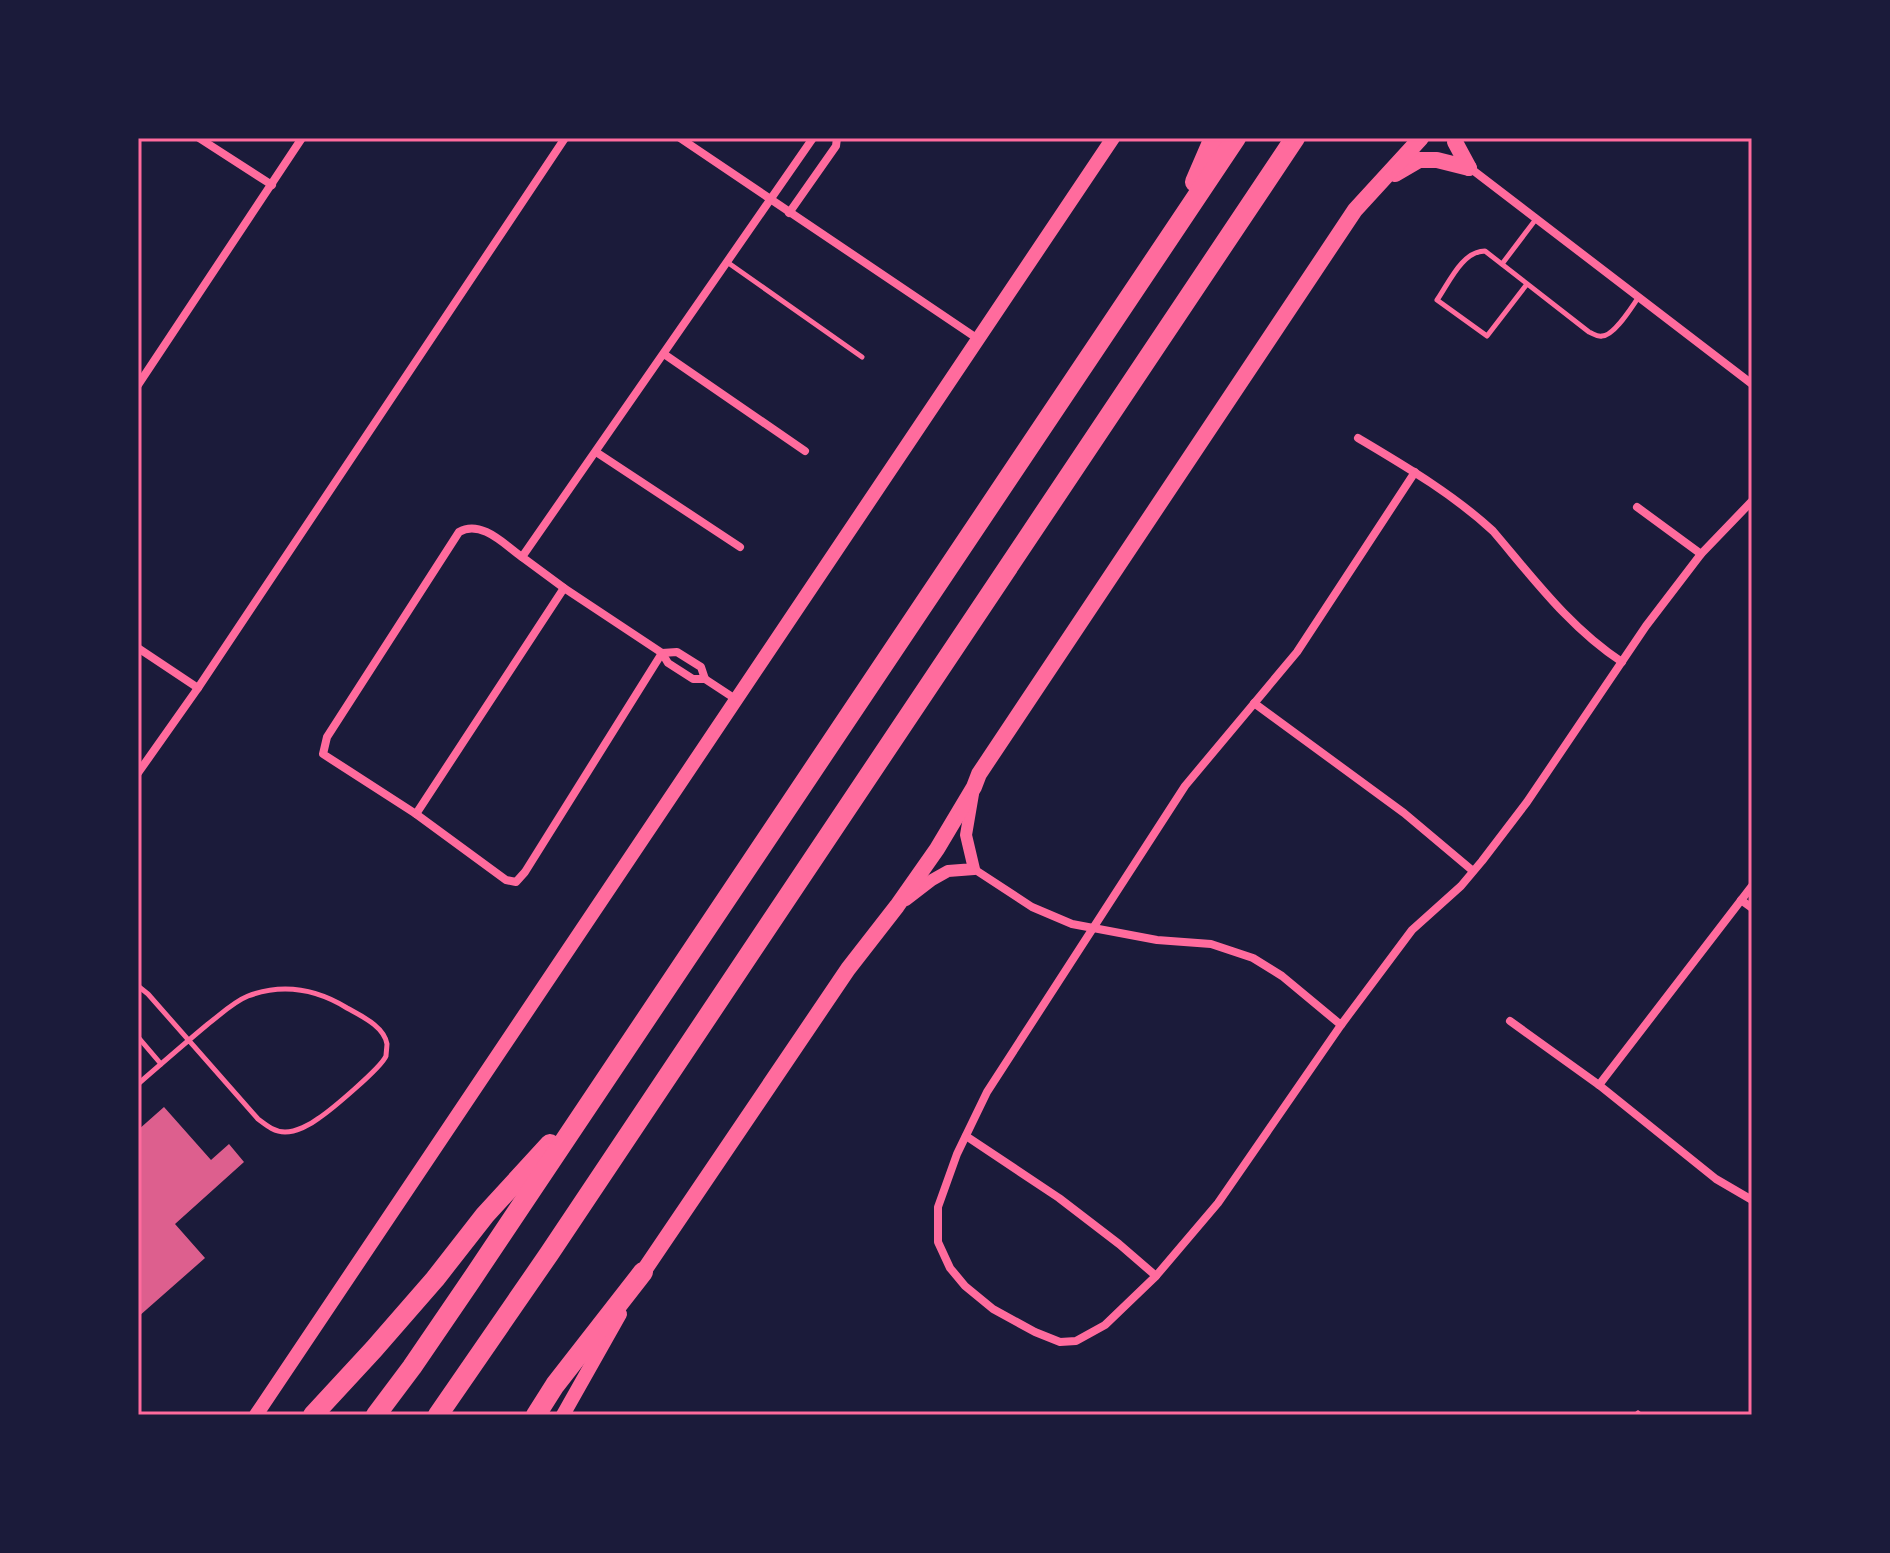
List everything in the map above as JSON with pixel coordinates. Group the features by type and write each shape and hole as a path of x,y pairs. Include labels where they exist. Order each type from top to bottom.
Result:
{"highway":[{"path":"1176,228 1214,138"},
{"path":"376,1415 412,1367 594,1097 1236,138"},
{"path":"438,1415 549,1254 1295,138"},
{"path":"313,1415 397,1323 485,1215 594,1097"},
{"path":"536,1415 555,1385 643,1272"}],"main road":[{"path":"256,1415 1113,138"},
{"path":"563,1415 643,1272 848,969 937,849 979,774 1057,654 1326,253 1355,210 1421,138"},
{"path":"1456,138 1455,142 1469,168"},
{"path":"1383,181 1419,160 1437,160 1469,168"}],"street":[{"path":"199,138 272,185"},
{"path":"138,385 302,138"},
{"path":"138,773 565,138"},
{"path":"680,138 978,339"},
{"path":"522,557 813,138"},
{"path":"789,213 836,146 837,138"},
{"path":"1469,168 1752,384"},
{"path":"664,354 805,451"},
{"path":"138,362 149,369"},
{"path":"1358,438 1415,472 1478,517 1576,627 1599,648 1622,662"},
{"path":"596,452 740,547"},
{"path":"1415,472 1297,652 1185,786 987,1092 957,1154 938,1207 938,1242 950,1268 965,1286 993,1309 1035,1332 1060,1342 1076,1341 1105,1325 1156,1276 1218,1203 1341,1025 1412,930 1461,886 1527,802 1646,626 1701,554 1752,501"},
{"path":"1637,507 1701,554"},
{"path":"662,653 516,882 506,880 416,814 323,754 324,745 335,724 459,532 467,527 487,532 662,653 668,663 693,679 705,679 737,700"},
{"path":"416,814 564,588"},
{"path":"138,648 198,688"},
{"path":"662,653 677,652 701,667 705,679"},
{"path":"1254,703 1404,813 1473,871"},
{"path":"974,787 966,835 974,869"},
{"path":"897,906 948,871 974,869 1032,907 1072,924 1157,940 1211,944 1253,958 1282,976 1341,1025"},
{"path":"1599,1085 1752,886"},
{"path":"1741,900 1752,908"},
{"path":"1510,1021 1599,1085 1716,1179 1752,1200"},
{"path":"966,1136 1059,1198 1156,1276"}],"lane":[{"path":"1502,264 1537,219"},
{"path":"1527,284 1487,336 1437,300 1467,257 1478,251 1485,251 1599,337 1614,330 1639,297"},
{"path":"727,262 862,357"},
{"path":"138,986 148,994 189,1040 258,1119 269,1128 284,1132 318,1119 378,1066 386,1055 387,1042 370,1022 330,998 307,990 276,989 246,997 222,1013 189,1040 138,1084"},
{"path":"138,1037 161,1064"}],"building":[{"path":"164,1107 211,1160 229,1144 244,1162 175,1224 205,1258 138,1317 138,1130"}]}
